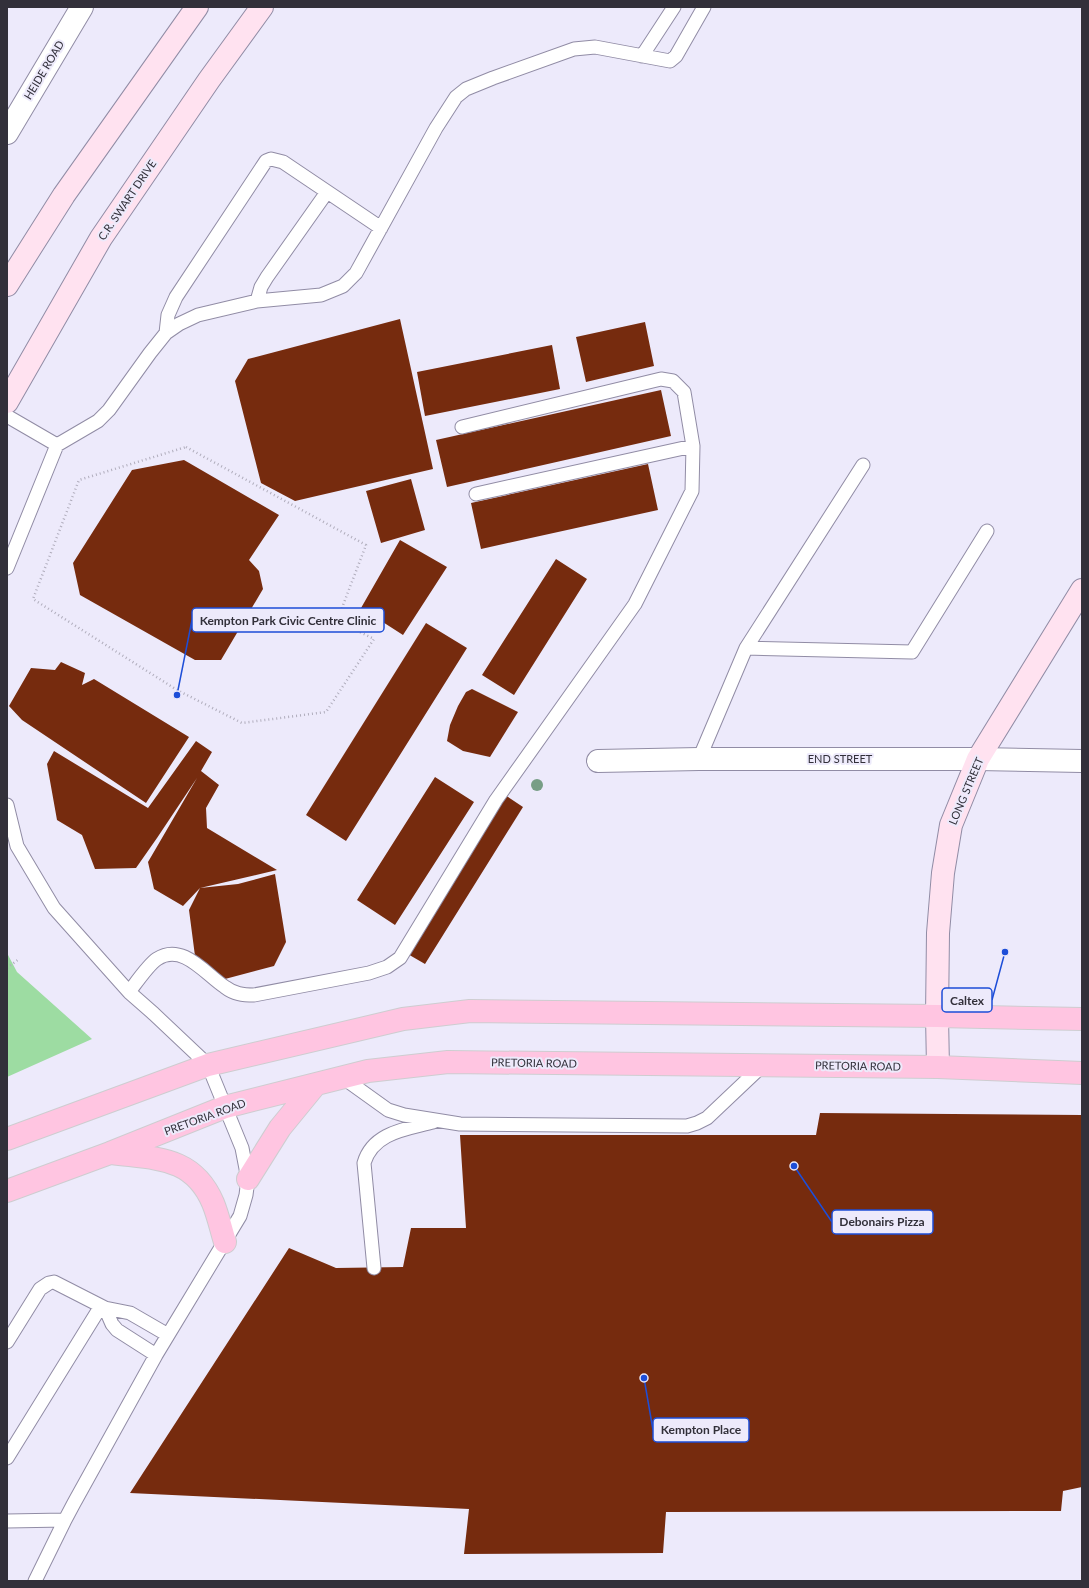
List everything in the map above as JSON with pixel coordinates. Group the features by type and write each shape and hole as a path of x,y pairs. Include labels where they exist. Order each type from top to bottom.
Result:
{"main road":[{"path":"7,285 64,195 197,7"},
{"name":"C.R. SWART DRIVE","path":"7,402 101,238 209,80 262,7"},
{"name":"LONG STREET","path":"938,1067 938,932 942,873 951,825 978,759 1082,590"},
{"path":"7,1139 208,1065 403,1019 470,1011 1082,1019"},
{"name":"PRETORIA ROAD","path":"7,1191 110,1153 225,1107 368,1071 448,1062 938,1067 1082,1073"},
{"path":"248,1179 280,1128 316,1084"},
{"path":"110,1153 165,1160 181,1166 194,1174 204,1187 213,1204 225,1242"}],"street":[{"name":"HEIDE ROAD","path":"7,132 82,7"},
{"name":"END STREET","path":"598,761 699,759 978,759 1082,761"}],"lane":[{"path":"642,56 674,7"},
{"path":"7,568 57,444 98,421 109,410 166,333 179,324 198,315 257,301 321,294 343,286 356,273 436,128 456,97 466,89 493,78 583,47 595,47 666,60 673,59 704,7"},
{"path":"166,333 168,315 176,297 266,161 271,159 283,162 381,228"},
{"path":"257,301 261,287 267,277 327,192"},
{"path":"129,992 156,960 172,954 189,958 225,988 240,995 254,995 369,973 387,967 400,958 496,800 635,604 692,491 693,446 684,392 673,381 661,379 462,427"},
{"path":"7,416 57,444"},
{"path":"476,494 693,446"},
{"path":"699,759 746,648 863,465"},
{"path":"746,648 912,652 987,532"},
{"path":"7,805 17,846 54,908 129,992 208,1065 242,1148 248,1179 246,1195 240,1216 156,1355 74,1503 35,1581"},
{"path":"342,1077 388,1110 404,1115 460,1124 687,1126 707,1118 762,1065"},
{"path":"374,1268 364,1163 366,1156 376,1142 396,1132 439,1121"},
{"path":"7,1342 40,1289 49,1283 54,1282 103,1307 130,1313 168,1336"},
{"path":"103,1307 117,1330 156,1355"},
{"path":"7,1458 103,1307"},
{"path":"7,1521 65,1520"}],"path":[{"path":"186,447 366,545 336,621 374,639 326,712 242,723 177,690 33,599 66,514 79,480 186,447"},
{"path":"7,968 19,959"}],"green space":[{"path":"7,953 17,972 92,1039 7,1077"}],"building":[{"path":"400,319 433,469 295,501 261,483 235,381 248,359"},
{"path":"645,322 654,366 586,382 576,337"},
{"path":"552,345 560,389 425,416 417,372"},
{"path":"661,390 671,436 447,487 436,440"},
{"path":"184,460 279,515 249,560 259,571 263,589 221,660 195,660 80,595 73,563 132,470"},
{"path":"648,464 658,510 481,549 471,503"},
{"path":"411,479 425,530 381,543 366,491"},
{"path":"400,540 447,567 403,635 361,608"},
{"path":"556,559 587,579 514,695 482,675"},
{"path":"426,623 467,648 346,841 306,815"},
{"path":"61,662 85,673 82,685 94,679 189,737 146,803 22,720 9,706 31,668 55,670"},
{"path":"472,689 518,712 490,757 463,751 447,741 450,725 458,706 466,692"},
{"path":"196,741 212,752 201,771 219,785 206,808 207,828 277,870 200,888 183,906 154,889 148,862 197,778 136,868 95,869 82,835 57,820 47,764 54,751 148,808"},
{"path":"435,777 474,802 395,925 357,900"},
{"path":"505,795 523,807 425,964 406,953"},
{"path":"275,874 286,942 274,966 225,979 195,956 189,910 200,888 238,884"},
{"path":"820,1113 1082,1115 1082,1487 1063,1491 1061,1511 666,1512 663,1553 464,1554 469,1509 130,1493 289,1248 336,1268 403,1267 411,1228 466,1228 460,1135 816,1135"}],"place":[{"name":"Kempton Park Civic Centre Clinic","path":"177,695"},
{"name":"Caltex","path":"1005,952"},
{"name":"Debonairs Pizza","path":"794,1166"},
{"name":"Kempton Place","path":"644,1378"}]}
